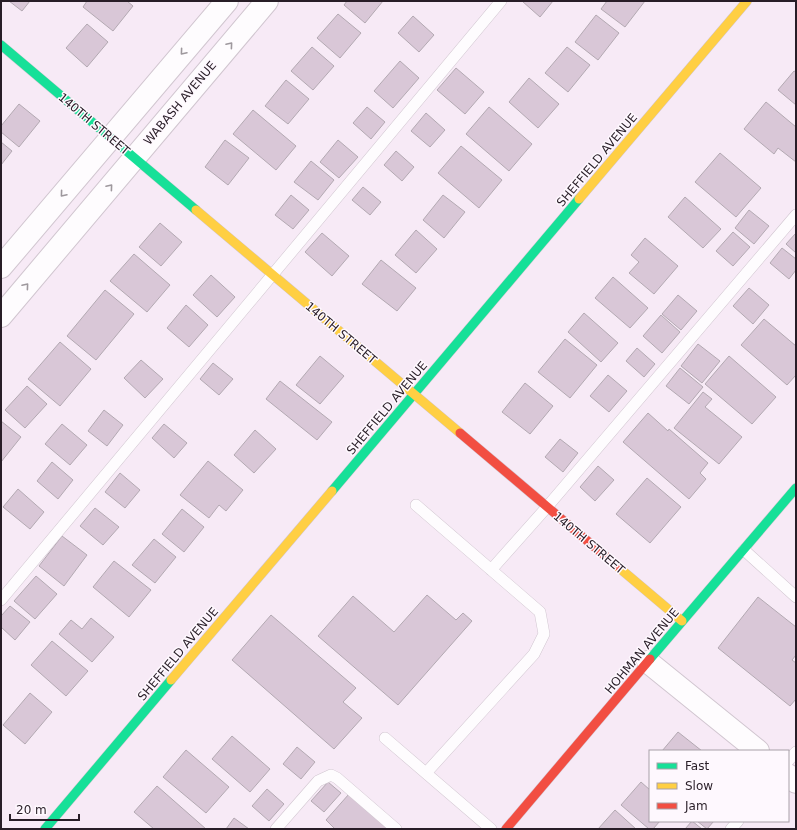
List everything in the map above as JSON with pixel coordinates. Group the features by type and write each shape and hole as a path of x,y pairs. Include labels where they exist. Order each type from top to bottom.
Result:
{"street":[{"path":"1,267 227,1"},
{"name":"WABASH AVENUE","path":"1,316 267,1"},
{"name":"SHEFFIELD AVENUE","path":"45,829 748,1"},
{"name":"140TH STREET","path":"1,45 682,621"},
{"name":"HOHMAN AVENUE","path":"506,829 796,488"},
{"path":"648,662 757,750"}],"lane":[{"path":"1,600 501,1"},
{"path":"491,570 547,507 796,215"},
{"path":"416,505 540,612 544,634 534,654 426,773"},
{"path":"744,550 796,597"},
{"path":"385,738 491,829"},
{"path":"789,760 796,752"},
{"path":"276,829 318,781 331,775 337,778 396,829"}],"building":[{"path":"9,1 30,1 22,11"},
{"path":"87,1 127,1 133,6 113,31 83,7"},
{"path":"347,1 383,1 365,23 344,5"},
{"path":"522,1 553,1 540,17"},
{"path":"607,1 645,1 625,27 601,9"},
{"path":"338,14 361,33 340,58 317,38"},
{"path":"596,15 619,33 598,60 575,42"},
{"path":"413,16 434,35 419,52 398,33"},
{"path":"87,24 108,42 87,67 66,48"},
{"path":"312,47 334,66 313,90 291,71"},
{"path":"567,47 590,65 568,92 545,73"},
{"path":"400,61 419,78 393,108 374,91"},
{"path":"456,68 484,92 465,114 437,90"},
{"path":"794,71 796,72 796,105 778,90"},
{"path":"529,78 559,104 538,128 509,102"},
{"path":"286,80 309,99 288,124 265,106"},
{"path":"766,102 796,127 796,162 778,148 774,154 744,129"},
{"path":"19,104 40,121 19,147 1,132 1,126"},
{"path":"367,107 385,122 371,139 353,123"},
{"path":"489,107 532,144 509,171 466,134"},
{"path":"253,110 296,146 276,170 233,134"},
{"path":"426,113 445,130 430,147 411,131"},
{"path":"225,140 249,158 228,185 205,167"},
{"path":"338,140 358,157 339,178 320,162"},
{"path":"1,142 12,151 1,165"},
{"path":"461,146 502,180 479,208 438,173"},
{"path":"396,151 414,167 402,181 384,165"},
{"path":"720,153 761,188 736,217 695,182"},
{"path":"311,161 334,180 318,200 294,182"},
{"path":"363,187 381,202 370,215 352,200"},
{"path":"291,195 309,210 293,229 275,215"},
{"path":"443,195 465,212 444,238 423,220"},
{"path":"685,197 721,229 703,248 668,217"},
{"path":"749,210 769,226 754,244 735,228"},
{"path":"160,223 182,242 161,266 139,247"},
{"path":"416,230 437,249 416,273 395,255"},
{"path":"733,232 750,247 733,266 716,251"},
{"path":"322,233 349,256 332,276 305,252"},
{"path":"796,233 796,253 786,244"},
{"path":"645,238 678,266 654,294 629,273 639,262 631,255"},
{"path":"782,248 796,259 796,270 789,279 770,263"},
{"path":"134,254 170,285 147,312 110,281"},
{"path":"381,260 416,288 397,311 362,284"},
{"path":"211,275 235,297 217,317 193,295"},
{"path":"613,277 648,308 630,328 595,298"},
{"path":"749,288 769,305 753,324 733,306"},
{"path":"105,290 134,314 96,360 67,336"},
{"path":"678,295 697,311 681,330 662,314"},
{"path":"186,305 208,325 189,347 167,328"},
{"path":"584,313 618,343 601,362 568,332"},
{"path":"661,315 680,332 662,353 643,336"},
{"path":"764,319 796,346 796,375 787,385 741,345"},
{"path":"565,339 597,365 570,398 538,372"},
{"path":"60,342 91,369 60,406 28,379"},
{"path":"698,344 720,361 702,383 681,366"},
{"path":"637,348 655,364 644,377 626,361"},
{"path":"320,356 344,376 320,404 296,385"},
{"path":"729,356 776,397 752,424 705,384"},
{"path":"141,360 163,379 145,398 124,378"},
{"path":"213,363 233,379 219,395 200,379"},
{"path":"680,368 703,387 689,404 666,386"},
{"path":"608,375 627,391 609,412 590,396"},
{"path":"280,381 332,422 317,440 266,399"},
{"path":"525,383 553,406 530,434 502,412"},
{"path":"27,386 47,404 25,428 5,410"},
{"path":"703,392 712,399 705,407 742,437 719,464 674,428"},
{"path":"104,410 123,425 107,446 88,431"},
{"path":"648,413 708,463 700,473 706,479 689,499 623,442"},
{"path":"1,421 21,437 1,462"},
{"path":"62,424 87,445 70,465 45,444"},
{"path":"164,424 187,443 174,458 152,438"},
{"path":"255,430 276,449 254,473 234,455"},
{"path":"560,439 578,453 563,472 545,457"},
{"path":"208,461 243,490 226,511 219,505 209,518 180,495"},
{"path":"52,462 73,480 58,499 37,481"},
{"path":"598,466 614,480 595,501 580,487"},
{"path":"120,473 140,490 125,508 105,492"},
{"path":"647,478 681,507 650,543 616,514"},
{"path":"18,489 44,512 30,529 3,507"},
{"path":"95,508 119,527 103,545 80,526"},
{"path":"182,509 204,527 184,552 162,534"},
{"path":"62,536 87,555 64,586 39,566"},
{"path":"154,539 176,557 155,583 132,565"},
{"path":"114,561 151,590 129,617 93,587"},
{"path":"36,576 57,594 35,619 14,601"},
{"path":"427,595 456,620 463,613 472,621 398,705 318,636 353,596 394,632"},
{"path":"758,597 796,627 796,655 792,660 796,663 796,699 790,706 718,648"},
{"path":"10,606 30,622 15,640 1,627 1,616"},
{"path":"271,615 356,688 343,702 362,718 334,749 232,660"},
{"path":"91,618 114,637 92,662 59,634 71,620 82,629"},
{"path":"52,641 88,671 66,696 31,665"},
{"path":"30,693 52,712 25,744 3,725"},
{"path":"678,732 701,750 663,750"},
{"path":"232,736 270,769 250,792 212,759"},
{"path":"297,747 315,762 301,779 283,764"},
{"path":"186,750 229,787 206,813 163,777"},
{"path":"328,782 341,793 324,812 311,801"},
{"path":"641,782 649,789 649,822 659,822 653,829 649,829 621,805"},
{"path":"157,786 206,829 154,829 134,812"},
{"path":"267,789 284,804 269,821 252,806"},
{"path":"349,794 389,829 335,829 326,820"},
{"path":"615,810 636,829 598,829"},
{"path":"234,818 249,829 226,829"},
{"path":"691,822 693,822 702,829 685,829"},
{"path":"698,822 713,822 707,829"}],"traffic: fast":[{"path":"1,45 196,210"},
{"path":"332,491 579,199"},
{"path":"650,659 796,488"},
{"path":"45,829 171,680"}],"traffic: slow":[{"path":"579,199 747,1"},
{"path":"196,210 460,433"},
{"path":"171,680 332,491"},
{"path":"617,566 682,621"}],"traffic: jam":[{"path":"460,433 617,566"},
{"path":"506,829 650,659"}]}
